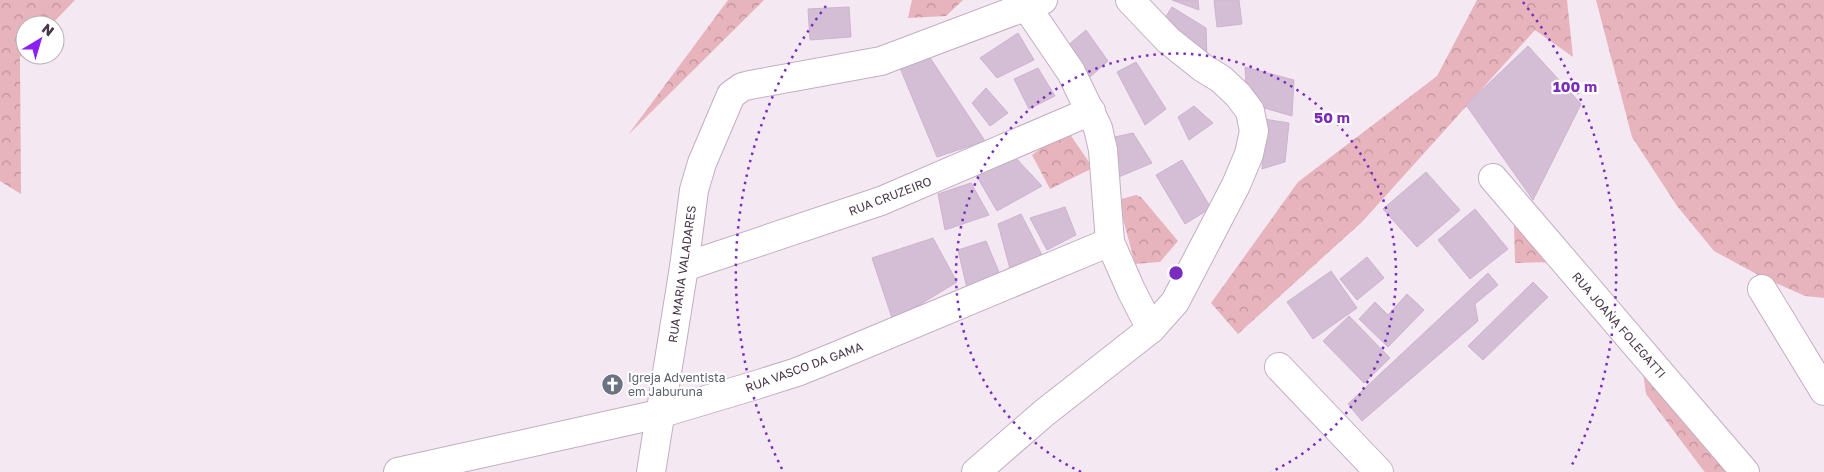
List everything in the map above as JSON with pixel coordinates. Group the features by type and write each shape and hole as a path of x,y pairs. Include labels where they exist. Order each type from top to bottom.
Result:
{"street":[{"path":"976,472 1044,413 1151,329 1175,302 1236,185 1249,154 1254,131 1250,111 1238,95 1221,79 1203,68 1168,40 1130,0"},
{"path":"1035,3 1098,128 1103,150 1110,242 1151,329"},
{"name":"RUA MARIA VALADARES","path":"651,472 684,267 694,190 702,163 730,95 742,87 881,61 1035,3"},
{"name":"RUA CRUZEIRO","path":"684,267 881,201 1090,111"},
{"name":"RUA JOANA FOLEGATTI","path":"1493,178 1745,472"},
{"name":"RUA VASCO DA GAMA","path":"398,472 659,414 797,372 1110,242"},
{"path":"1762,289 1824,391"},
{"path":"1279,367 1379,472"}],"green space":[{"path":"0,0 75,0 61,15 15,15 15,65 20,65 21,194 0,181"},
{"path":"728,0 764,0 628,135"},
{"path":"912,0 963,0 946,16 908,18"},
{"path":"1477,0 1567,0 1573,57 1535,30 1362,222 1238,334 1211,303 1298,182 1437,76"},
{"path":"1596,0 1824,0 1824,298 1805,296 1762,277 1714,251 1677,206 1632,137"},
{"path":"1067,130 1093,168 1050,189 1032,155"},
{"path":"1136,195 1141,197 1178,241 1160,262 1135,264 1118,200"},
{"path":"1514,224 1551,262 1515,263"},
{"path":"1642,365 1731,472 1705,472 1703,470 1646,394"}],"building":[{"path":"1172,0 1198,0 1199,10"},
{"path":"1214,0 1239,0 1242,24 1217,27"},
{"path":"849,7 851,37 810,40 808,9"},
{"path":"1172,7 1206,28 1207,60 1158,29"},
{"path":"1086,30 1108,61 1090,77 1066,47"},
{"path":"1018,33 1034,60 997,78 980,58"},
{"path":"1528,46 1581,104 1533,200 1466,105"},
{"path":"927,53 985,141 937,157 900,68"},
{"path":"1136,62 1166,109 1145,125 1117,72"},
{"path":"1245,67 1294,80 1292,116 1247,103"},
{"path":"1038,68 1055,96 1029,109 1014,79"},
{"path":"986,88 1008,113 990,126 972,103"},
{"path":"1194,106 1213,123 1189,140 1178,117"},
{"path":"1264,119 1289,123 1285,162 1262,169"},
{"path":"1133,133 1152,163 1114,179 1110,138"},
{"path":"1014,156 1042,186 997,211 976,175"},
{"path":"1182,160 1211,208 1185,224 1156,175"},
{"path":"1426,172 1460,210 1417,247 1383,209"},
{"path":"971,183 989,215 945,230 938,194"},
{"path":"1065,207 1076,235 1047,250 1030,218"},
{"path":"1475,209 1508,249 1470,279 1438,240"},
{"path":"1021,214 1042,255 1010,269 998,224"},
{"path":"933,238 957,282 893,321 872,258"},
{"path":"986,241 999,272 967,288 958,250"},
{"path":"1367,257 1384,278 1357,300 1340,279"},
{"path":"1331,271 1357,308 1313,339 1287,302"},
{"path":"1488,273 1498,285 1475,304 1478,321 1362,421 1348,404"},
{"path":"1533,282 1548,297 1483,360 1468,346"},
{"path":"1407,294 1424,310 1388,347 1359,319 1375,302 1388,315"},
{"path":"1349,316 1390,358 1364,383 1323,341"}],"place":[{"name":"Igreja Adventista em Jaburuna","path":"612,384"}]}
